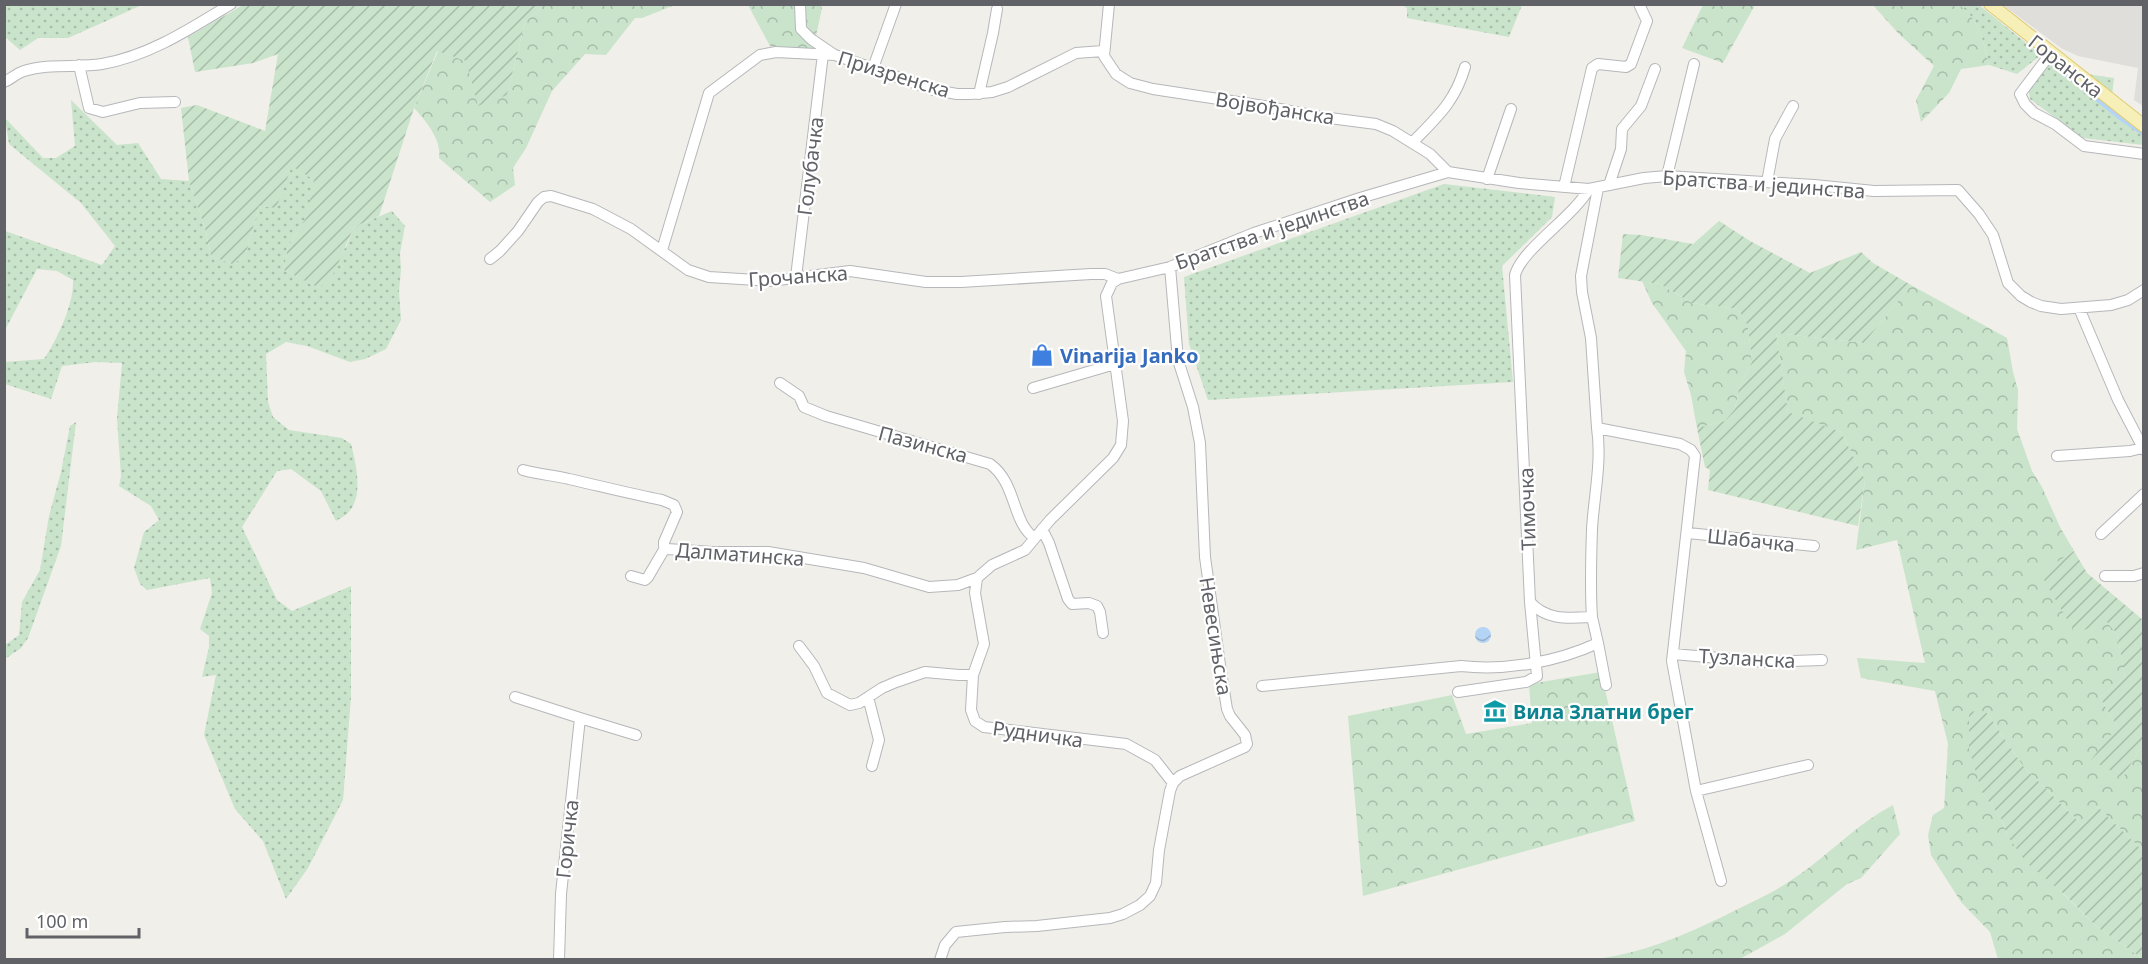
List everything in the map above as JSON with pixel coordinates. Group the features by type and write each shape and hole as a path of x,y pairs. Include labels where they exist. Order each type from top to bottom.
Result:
{"main road":[{"name":"Горанска","path":"1990,4 2144,126"}],"street":[{"path":"4,82 23,71 101,64 166,43 231,4"},
{"path":"800,4 800,26 804,33 839,57"},
{"path":"873,68 896,4"},
{"path":"1104,51 1109,4"},
{"path":"1564,187 1592,68 1598,64 1626,67 1631,64 1647,21 1639,4"},
{"path":"979,94 997,9"},
{"name":"Призренска","path":"662,250 709,93 764,53 834,55 934,90 957,94 979,94 1008,87 1076,53 1104,51"},
{"name":"Војвођанска","path":"1104,51 1106,61 1116,74 1137,85 1376,124 1393,131 1430,154 1448,172"},
{"path":"2051,53 2020,94 2025,104 2034,113 2055,123 2084,146 2144,154"},
{"name":"Голубачка","path":"796,277 823,54"},
{"path":"1667,176 1694,64"},
{"path":"79,65 89,108 103,112 140,103 176,102"},
{"path":"1412,143 1457,91 1465,67"},
{"path":"1606,685 1592,617 1590,568 1600,457 1591,338 1581,276 1599,187 1621,149 1622,129 1641,106 1655,69"},
{"path":"1767,182 1775,139 1793,105"},
{"path":"1487,179 1511,109"},
{"name":"Братства и јединства","path":"1118,279 1170,267 1265,229 1448,172 1487,179 1564,187 1599,187 1667,176 1893,192 1958,190 1994,235 2008,283 2013,291 2041,306 2061,309 2118,303 2144,290"},
{"name":"Тимочка","path":"1536,662 1530,602 1515,275 1523,258 1599,187"},
{"name":"Грочанска","path":"490,259 518,231 538,202 544,197 551,196 593,209 631,229 688,270 709,277 770,281 850,271 926,282 1090,274 1105,274 1118,279"},
{"name":"Невесињска","path":"1170,267 1178,360 1193,407 1200,443 1204,557 1221,672 1227,709 1245,735 1247,744 1187,773 1173,783"},
{"path":"977,578 992,565 1025,550 1042,529 1113,458 1121,445 1123,421 1106,296 1112,284 1118,279"},
{"path":"2057,456 2143,449 2140,434 2118,400 2079,308"},
{"path":"1033,388 1115,364"},
{"name":"Пазинска","path":"780,383 799,396 804,407 826,416 990,464 1004,477 1023,525 1035,538"},
{"path":"1597,428 1680,444 1691,450 1695,460 1672,669 1696,791 1721,881"},
{"name":"Далматинска","path":"523,470 662,500 674,505 677,512 664,542 664,548 695,552 768,552 864,568 929,587 958,585 977,578"},
{"path":"2101,534 2144,494"},
{"path":"1042,529 1068,599 1072,604 1089,603 1097,606 1103,633"},
{"name":"Шабачка","path":"1688,533 1814,546"},
{"path":"631,576 645,579 648,577 664,548"},
{"path":"2105,576 2134,576 2144,573"},
{"name":"Рудничка","path":"977,578 975,593 984,644 973,675 972,714 981,726 1126,744 1155,760 1173,783"},
{"path":"1530,602 1543,612 1560,618 1592,617"},
{"path":"1262,686 1461,666 1483,669 1536,662 1572,654 1598,643"},
{"path":"799,646 814,666 827,693 850,705 859,703 896,682 925,672 973,675"},
{"name":"Тузланска","path":"1672,654 1765,662 1822,660"},
{"path":"1458,692 1535,679 1538,673 1536,662"},
{"path":"515,697 636,735"},
{"path":"868,697 879,740 872,766"},
{"name":"Горичка","path":"559,960 561,894 580,718"},
{"path":"1696,791 1808,765"},
{"path":"940,960 945,945 956,932 1110,918 1140,905 1150,896 1156,883 1159,850 1173,783"}],"shaded area":[{"path":"2003,5 2143,5 2143,106 2134,100 2138,68 2078,56 2061,48"}],"green space":[{"path":"1872,4 1959,5 1966,10 1976,24 1983,40 1989,65 1961,69 1949,93 1921,122 1916,100 1934,66 1898,33"},
{"path":"4,5 142,5 68,38 38,38 20,50 5,37"},
{"path":"243,5 544,5 525,22 507,95 478,106 466,61 437,51 414,108 379,216 354,227 332,277 319,288 284,270 288,247 307,216 314,180 292,166 276,208 259,206 245,257 232,264 211,256 205,228 189,181 181,108 197,105 265,131 278,54 253,63 195,72 188,37"},
{"path":"544,5 675,5 642,18 635,18 606,55 585,54 552,91 526,148 513,168 515,185 490,202 439,158 436,138 414,108 438,51 466,61 507,95 525,22"},
{"path":"748,5 820,5 822,8 813,50 770,46"},
{"path":"1402,5 1522,5 1509,37 1407,18 1407,8"},
{"path":"1703,5 1755,5 1723,63 1682,48"},
{"path":"1959,5 1979,5 2041,55 2017,74 1989,65 1983,40 1976,24 1966,10"},
{"path":"2051,61 2143,132 2143,145 2083,138 2030,99 2028,87"},
{"path":"2086,74 2114,78 2112,95"},
{"path":"71,100 117,145 138,143 161,179 189,181 205,228 211,256 232,264 245,257 259,206 276,207 292,165 315,180 307,216 288,247 284,270 319,288 347,245 354,227 392,211 405,226 400,253 401,320 386,349 365,359 350,362 307,346 286,342 266,354 268,402 273,417 289,430 342,438 351,444 357,480 353,506 347,514 336,521 321,491 291,469 277,471 242,527 277,600 292,611 351,586 351,697 343,800 308,868 286,899 263,841 235,809 204,735 216,675 202,677 209,647 209,636 200,629 212,593 210,578 147,590 140,584 134,568 144,532 159,520 151,506 119,486 121,476 117,418 122,363 96,362 62,366 51,399 5,384 5,362 44,359 64,321 71,300 73,280 57,271 37,269 5,330 5,231 102,265 115,246 81,203 9,144 5,118 43,158 56,158 75,146"},
{"path":"1444,184 1555,197 1552,217 1502,266 1513,382 1208,400 1189,344 1184,277"},
{"path":"1719,221 1750,241 1810,273 1861,252 1873,263 1911,285 1864,343 1776,333 1788,412 1841,432 1865,480 1858,526 1708,490 1710,470 1705,467 1697,428 1725,421 1735,409 1739,388 1752,362 1748,326 1738,309 1692,303 1660,284 1618,278 1623,234 1693,244"},
{"path":"1642,281 1660,284 1692,303 1738,309 1748,326 1752,362 1739,388 1735,409 1725,421 1697,428 1684,372 1686,351 1652,303"},
{"path":"1911,285 2007,338 2018,390 2017,429 2032,471 2074,551 2041,573 2107,622 2117,634 2125,677 2100,697 2117,727 2123,777 2143,744 2143,851 2098,807 2082,825 2023,766 1987,713 1982,792 2002,820 2007,835 2053,884 2096,926 2143,959 1998,959 1990,932 1961,902 1931,855 1928,835 1933,815 1944,808 1948,744 1935,691 1861,678 1857,658 1925,663 1897,540 1856,550 1865,480 1841,432 1788,413 1776,333 1864,343"},
{"path":"76,422 61,546 28,638 21,648 5,659 5,645 19,635 22,602 40,570 49,516 70,426"},
{"path":"2074,551 2087,573 2143,620 2143,744 2123,777 2091,760 2117,727 2100,697 2125,677 2117,634 2107,622 2075,633 2040,573"},
{"path":"1601,672 1635,821 1363,896 1348,716 1452,695 1466,734 1532,723 1529,684"},
{"path":"1969,711 1987,713 2023,766 2082,825 2098,807 2143,851 2143,959 2096,926 2065,895 2026,862 2016,848 2007,835 2002,820 1982,792 1969,749"},
{"path":"1893,805 1900,834 1861,878 1847,884 1785,934 1740,959 1597,959 1616,956 1669,940 1704,926 1765,896 1803,872 1866,822"}],"water":[{"path":"1480,627 1486,627 1491,635 1489,641 1480,643 1475,638 1475,632"}],"waterway":[{"path":"2050,59 2123,118 2144,132"}],"place":[{"name":"Vinarija Janko","path":"1042,355"},
{"name":"Вила Златни брег","path":"1495,711"}]}
